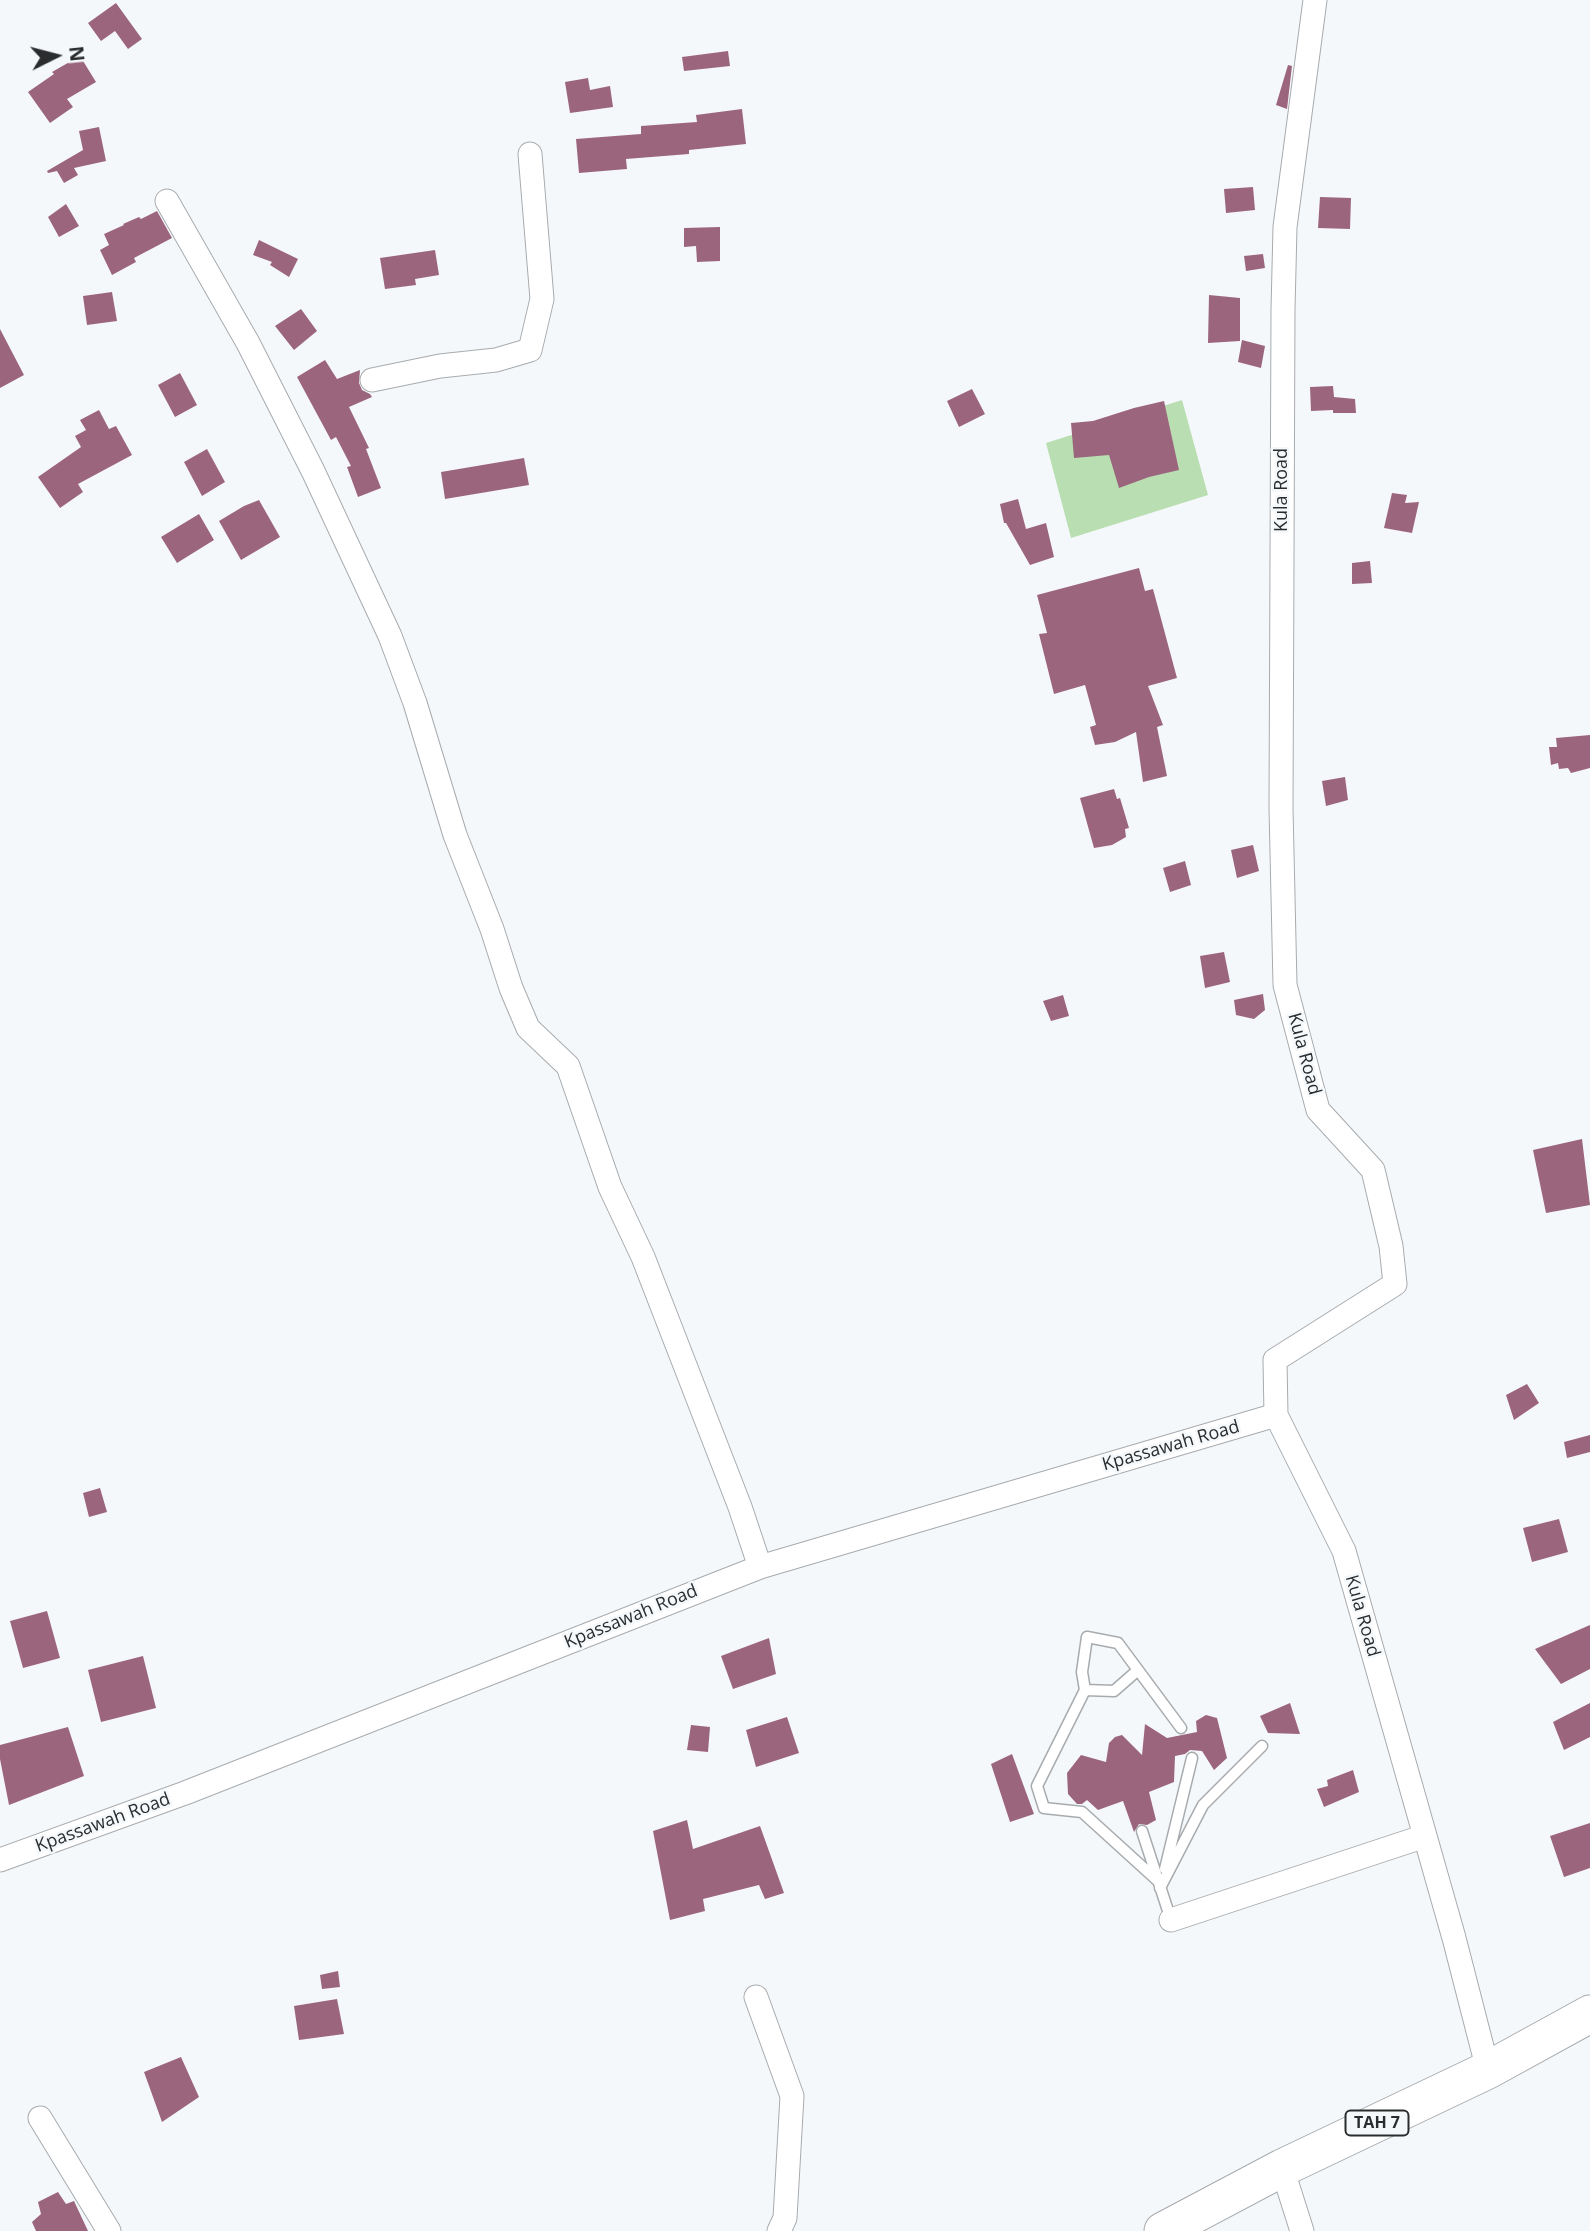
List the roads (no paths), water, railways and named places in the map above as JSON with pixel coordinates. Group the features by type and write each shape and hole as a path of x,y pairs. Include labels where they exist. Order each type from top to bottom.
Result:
{"highway":[{"name":"TAH 7","path":"1163,2231 1201,2219 1282,2168 1488,2070 1590,2014"}],"street":[{"name":"Kula Road","path":"1315,0 1285,227 1281,808 1285,985 1318,1110 1373,1170 1391,1246 1395,1283 1275,1360 1276,1415 1344,1551 1488,2070"},
{"path":"372,380 440,366 496,360 530,350 542,299 530,154"},
{"path":"167,201 248,343 313,471 390,636 415,703 455,835 492,929 511,988 528,1028 568,1066 610,1187 643,1257 740,1507 760,1567"},
{"name":"Kpassawah Road","path":"0,1860 198,1788 760,1567 1276,1415"},
{"path":"1171,1920 1425,1836"},
{"path":"756,1997 792,2096 784,2227"},
{"path":"40,2118 109,2231"},
{"path":"1282,2168 1302,2231"}],"lane":[{"path":"1159,1885 1082,1812 1044,1808 1037,1786 1085,1690 1082,1672 1087,1637 1118,1643 1181,1728"},
{"path":"1085,1690 1114,1691 1138,1670"},
{"path":"1159,1885 1203,1805 1262,1746"},
{"path":"1159,1885 1192,1758"},
{"path":"1142,1831 1171,1920"}]}
